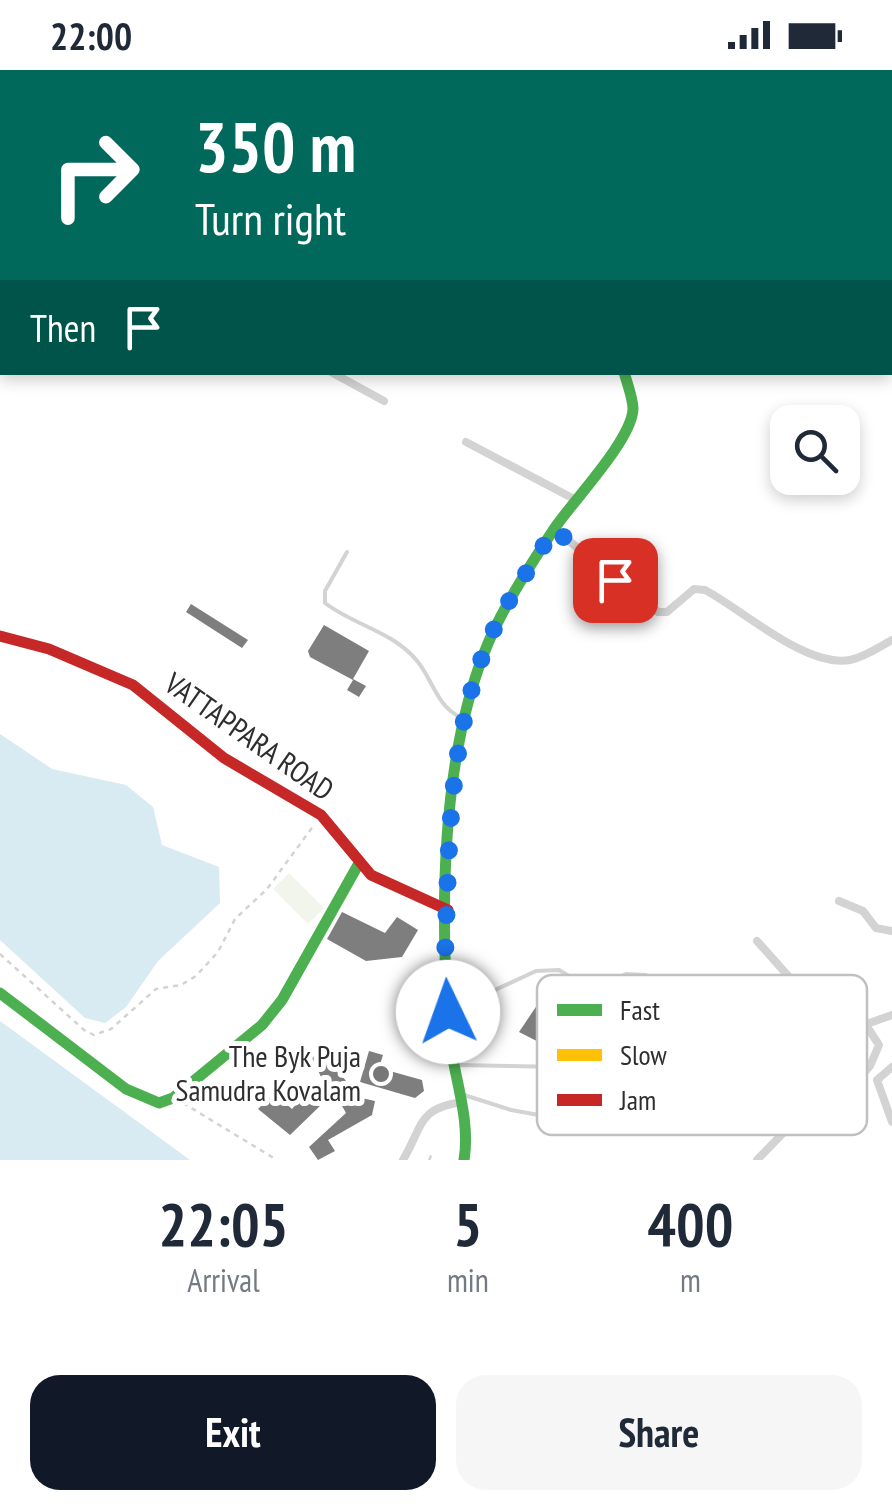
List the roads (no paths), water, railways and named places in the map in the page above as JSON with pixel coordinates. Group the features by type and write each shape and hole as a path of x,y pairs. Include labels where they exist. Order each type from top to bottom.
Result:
{"main road":[{"path":"464,1160 468,1136 452,1064 448,1012 448,910 450,821 464,720 489,642 554,529 623,434 633,411 625,375"},
{"name":"VATTAPPARA ROAD","path":"0,636 49,649 133,685 224,758 322,814 358,865 402,892 448,910"},
{"path":"0,993 126,1089 160,1104 174,1098 262,1025 282,1000 358,865"}],"street":[{"path":"336,375 384,401"},
{"path":"466,442 576,500"},
{"path":"554,529 658,612 666,612 694,589 705,590 798,648 835,660 862,656 892,640"},
{"path":"839,900 863,911 876,928 892,931"},
{"path":"757,940 788,975"},
{"path":"867,1025 892,1015"},
{"path":"867,1027 878,1045 867,1068"},
{"path":"892,1067 877,1080 892,1122"},
{"path":"403,1160 426,1114 462,1098"},
{"path":"760,1160 782,1135"}],"lane":[{"path":"347,552 325,592 325,603 393,639 418,662 440,700 464,720"},
{"path":"448,1012 475,1003 511,980 536,971 559,970 568,975"},
{"path":"452,1064 537,1067"},
{"path":"462,1098 537,1115"}],"place":[{"name":"The Byk Puja Samudra Kovalam","path":"381,1074"}]}
